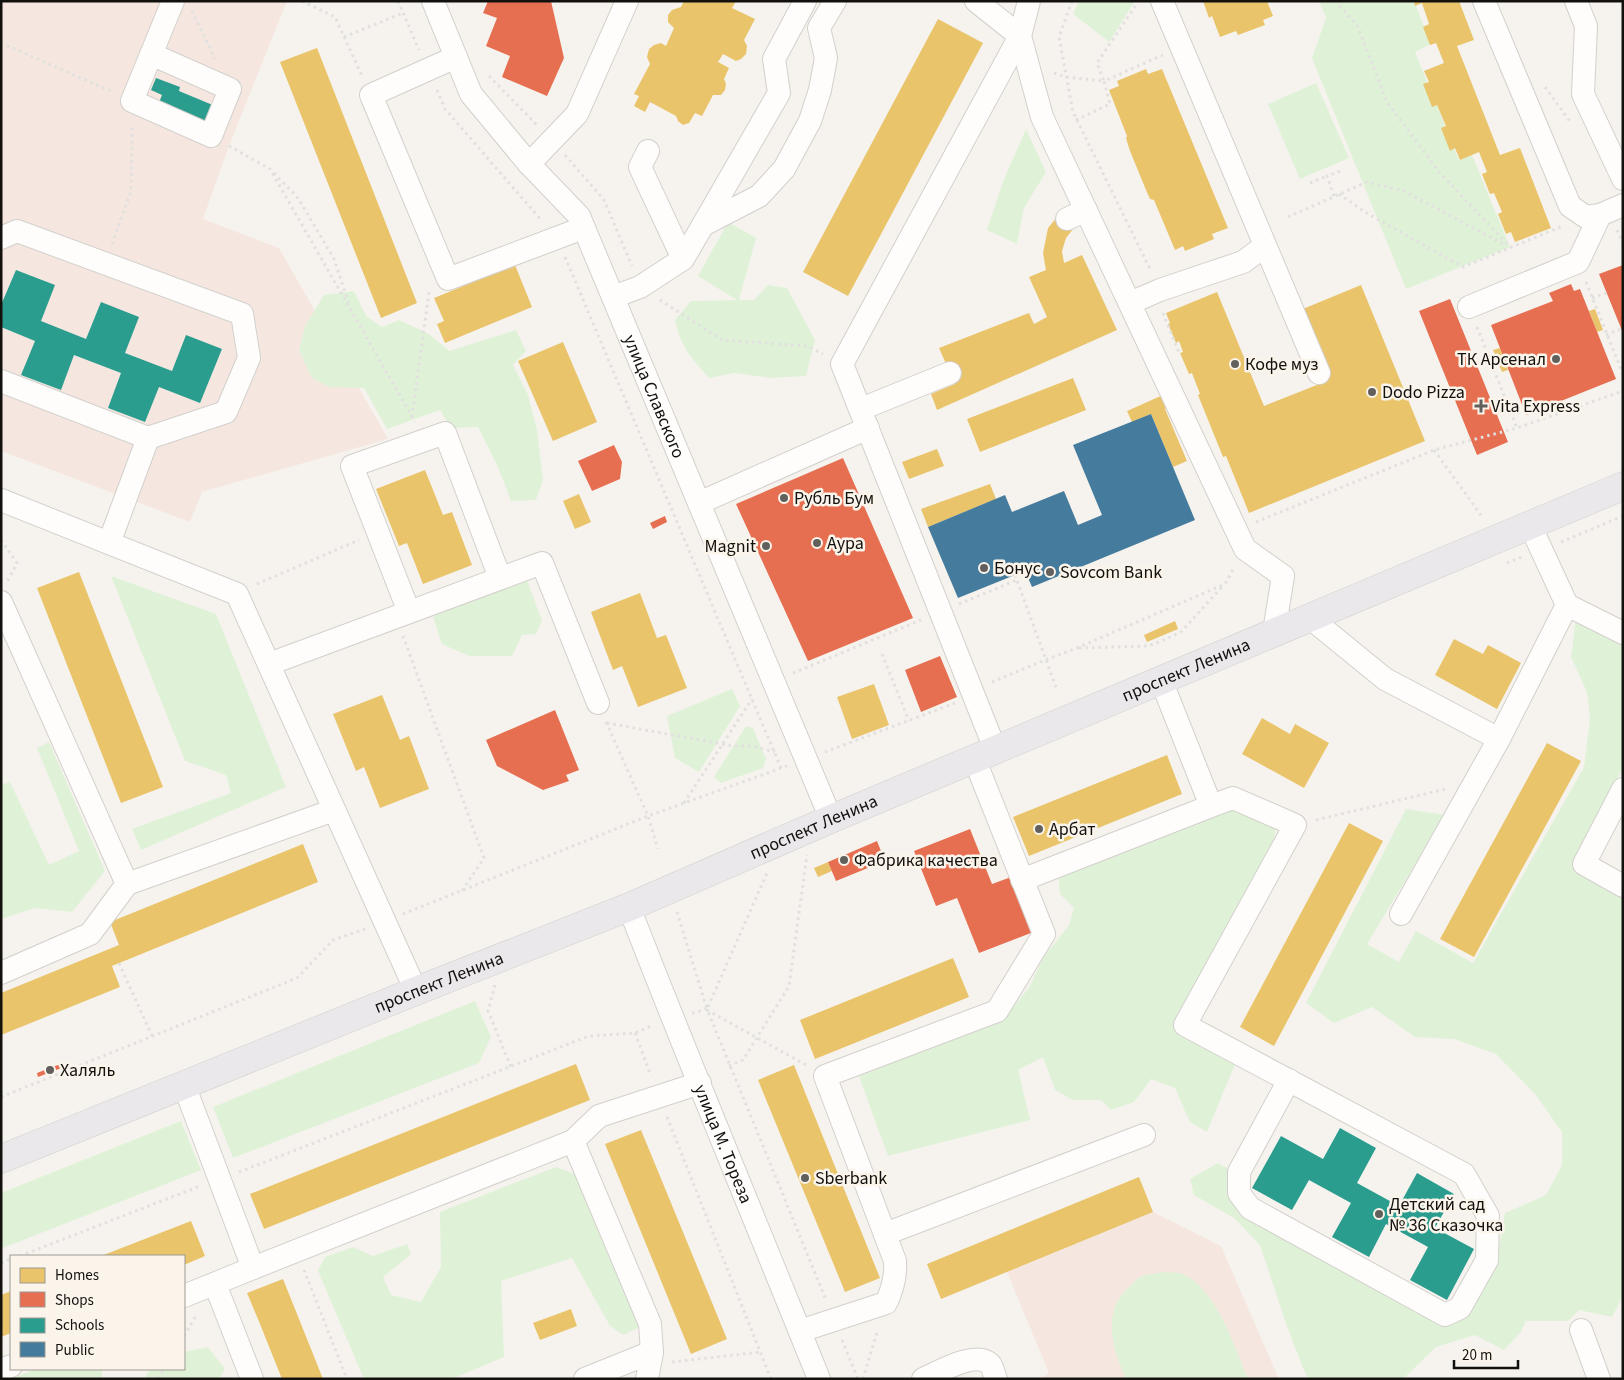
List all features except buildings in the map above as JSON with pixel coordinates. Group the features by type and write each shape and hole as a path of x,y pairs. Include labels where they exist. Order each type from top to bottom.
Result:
{"main road":[{"name":"проспект Ленина","path":"1,1159 629,907 831,819 1623,486"}],"street":[{"name":"улица Славского","path":"433,1 471,94 529,164 579,216 831,819"},
{"path":"529,164 577,114 627,1"},
{"path":"612,297 640,287 683,259 779,94 774,59 806,1"},
{"path":"703,225 759,196 784,169 810,121 820,90 826,58 819,28 835,1"},
{"path":"976,1 1020,36 1042,117 1077,215 1130,303 1245,549 1283,576 1274,632"},
{"path":"800,1331 886,1303 893,1290 896,1276 895,1261 825,1076 997,1011 1044,934 1022,880 985,754 974,693 842,364 1020,36 1029,1"},
{"path":"1162,1 1318,373"},
{"path":"1484,1 1570,206 1593,216 1623,205"},
{"path":"1576,1 1586,26"},
{"path":"1587,1 1583,94 1623,179"},
{"path":"151,54 230,89 211,136 132,101 151,54 182,6"},
{"path":"456,58 371,95 448,279 583,228"},
{"path":"648,151 640,167 683,259"},
{"path":"1469,307 1578,262 1593,216"},
{"path":"1,238 17,231 242,314 249,358 226,412 148,438 1,380"},
{"path":"1130,303 1160,290 1243,262 1265,246"},
{"path":"699,503 950,373"},
{"path":"402,614 377,532 352,466 446,433 500,578"},
{"path":"109,543 148,438"},
{"path":"1,500 237,594 416,991"},
{"path":"1530,525 1567,605 1623,633"},
{"path":"269,664 542,563 602,713"},
{"path":"3,594 127,884"},
{"path":"1401,914 1499,739 1567,605"},
{"path":"1309,617 1385,679 1499,739"},
{"path":"1161,680 1211,806"},
{"path":"1623,790 1584,864 1623,886"},
{"path":"1022,880 1233,798 1295,825 1185,1025 1289,1080 1464,1174 1488,1216 1487,1260 1460,1308 1445,1315 1250,1208 1239,1193 1239,1172 1289,1080"},
{"path":"1,972 90,934 127,884 334,810"},
{"name":"улица М. Тореза","path":"629,907 820,1379"},
{"path":"185,1296 573,1141 599,1116 700,1082"},
{"path":"184,1085 253,1268"},
{"path":"885,1234 1144,1135"},
{"path":"573,1141 650,1324 650,1365 585,1379"},
{"path":"215,1284 252,1379"},
{"path":"1581,1330 1599,1379"},
{"path":"923,1379 971,1359 981,1359 990,1364 996,1379"}],"path":[{"path":"302,1 335,17 371,95"},
{"path":"398,1 445,109 556,238 781,768 909,721 1225,584"},
{"path":"1072,1 1058,38 1073,112 1160,290"},
{"path":"1335,1 1357,25 1387,102 1439,172 1510,247"},
{"path":"1076,120 1110,104 1097,63 1136,5"},
{"path":"182,6 230,89"},
{"path":"344,37 403,13"},
{"path":"1054,73 1066,77 1104,81 1166,54 1175,32"},
{"path":"1,43 132,101 131,191 104,263"},
{"path":"490,78 552,140"},
{"path":"1545,87 1572,125"},
{"path":"211,136 270,169 298,198 334,258 352,313"},
{"path":"270,169 425,440"},
{"path":"1310,183 1343,170"},
{"path":"1327,176 1334,196"},
{"path":"1288,217 1367,182 1404,190 1510,247"},
{"path":"1339,194 1368,214 1463,267 1593,216"},
{"path":"1578,262 1623,374"},
{"path":"412,418 429,292 436,289"},
{"path":"1592,298 1607,293"},
{"path":"1469,307 1517,428"},
{"path":"1606,335 1621,329"},
{"path":"1077,648 1148,646 1181,632 1225,584 1245,549 1251,524 1434,450 1517,428 1623,391"},
{"path":"1434,450 1483,518"},
{"path":"1502,566 1623,516"},
{"path":"256,585 377,532"},
{"path":"1,540 17,563 3,594"},
{"path":"1015,575 1057,690"},
{"path":"774,681 1017,580"},
{"path":"402,614 484,858 461,892"},
{"path":"885,629 887,634"},
{"path":"882,654 909,721"},
{"path":"683,804 752,699"},
{"path":"602,713 722,744 752,746 775,752"},
{"path":"602,713 648,816 658,849"},
{"path":"1295,825 1475,781"},
{"path":"729,1066 743,1060 789,986 808,849 801,853"},
{"path":"707,1010 770,867"},
{"path":"676,910 707,1010 858,1379"},
{"path":"119,962 152,1036"},
{"path":"495,985 488,1011 512,1067"},
{"path":"690,1013 707,1010 825,1076"},
{"path":"23,1255 589,1036 635,1033 652,1026"},
{"path":"635,1033 658,1096 771,1379"},
{"path":"296,1251 347,1379"},
{"path":"863,1379 886,1303"},
{"path":"650,1365 761,1352"}],"shaded area":[{"path":"1,1 287,1 229,146 203,219 279,248 388,439 202,492 190,522 1,451"},
{"path":"1153,1212 1221,1246 1279,1379 1039,1379 1049,1373 1007,1272"}],"green space":[{"path":"1079,1 1135,1 1109,42 1073,14"},
{"path":"1319,1 1414,1 1431,44 1415,52 1459,160 1472,155 1510,247 1406,289 1312,58 1326,18"},
{"path":"1316,83 1349,158 1300,179 1268,104"},
{"path":"1026,129 1046,172 1024,208 1017,244 987,230 1002,184"},
{"path":"728,222 756,238 739,300 754,300 768,285 787,288 815,340 806,376 771,378 734,373 709,378 692,358 680,338 675,320 691,301 737,300 698,276"},
{"path":"354,291 366,316 382,327 399,320 429,334 449,351 516,330 526,351 513,365 528,395 537,430 543,480 536,500 511,501 498,467 478,427 451,428 440,410 387,429 364,388 329,387 312,378 299,350 305,326 324,295"},
{"path":"111,576 216,614 286,787 141,850 132,829 231,793 226,775 185,761"},
{"path":"527,580 542,621 536,634 522,635 512,656 469,656 442,644 433,617 446,608"},
{"path":"1576,618 1623,641 1623,768 1572,863 1623,891 1623,1296 1612,1317 1579,1310 1568,1321 1526,1321 1520,1333 1504,1350 1475,1335 1436,1347 1405,1377 1400,1379 1309,1379 1285,1321 1260,1245 1234,1218 1194,1195 1190,1179 1218,1163 1232,1171 1240,1206 1442,1318 1470,1309 1499,1248 1505,1213 1546,1195 1562,1165 1562,1132 1535,1094 1496,1054 1454,1039 1415,1037 1372,1007 1334,1023 1306,1003 1406,809 1445,815 1367,944 1399,962 1416,931 1473,963 1584,767 1590,719 1587,692 1571,657"},
{"path":"732,689 740,706 699,772 675,758 667,716"},
{"path":"746,726 753,728 766,759 763,768 721,783 714,777"},
{"path":"49,742 105,871 72,912 35,908 1,919 1,785 10,782 49,865 79,851 37,748"},
{"path":"1236,807 1277,824 1270,855 1174,1026 1236,1062 1207,1132 1190,1122 1175,1088 1151,1079 1134,1102 1111,1110 1101,1100 1073,1100 1055,1090 1043,1057 1018,1070 1030,1120 888,1156 858,1074 1003,1019 1029,988 1043,958 1069,925 1074,908 1060,894 1058,874"},
{"path":"475,1001 491,1037 479,1063 233,1158 213,1107"},
{"path":"181,1121 201,1170 3,1248 1,1246 1,1193"},
{"path":"556,1167 575,1174 639,1318 638,1328 623,1335 610,1326 572,1258 501,1281 504,1357 452,1379 364,1379 318,1271 325,1257 353,1247 373,1256 407,1244 411,1254 383,1277 391,1295 421,1302 441,1267 440,1212"},
{"path":"1163,1272 1183,1274 1195,1281 1205,1292 1223,1320 1248,1379 1126,1379 1114,1344 1112,1320 1114,1309 1120,1298 1138,1278"},
{"path":"208,1347 225,1369 219,1379 144,1379 149,1370 185,1370 185,1352"},
{"path":"33,1370 102,1370 102,1379 10,1379"}],"place":[{"name":"ТК Арсенал","path":"1556,359"},
{"name":"Кофе муз","path":"1235,364"},
{"name":"Dodo Pizza","path":"1372,392"},
{"name":"Vita Express","path":"1481,406"},
{"name":"Рубль Бум","path":"784,498"},
{"name":"Аура","path":"817,543"},
{"name":"Magnit","path":"766,546"},
{"name":"Бонус","path":"984,568"},
{"name":"Sovcom Bank","path":"1050,572"},
{"name":"Арбат","path":"1039,829"},
{"name":"Фабрика качества","path":"844,860"},
{"name":"Халяль","path":"50,1070"},
{"name":"Sberbank","path":"805,1178"},
{"name":"Детский сад № 36 Сказочка","path":"1379,1214"}]}
